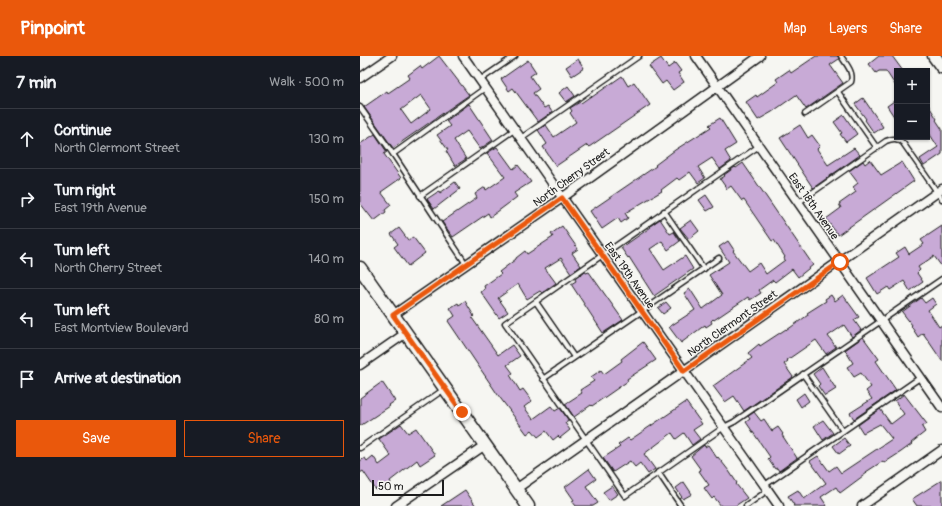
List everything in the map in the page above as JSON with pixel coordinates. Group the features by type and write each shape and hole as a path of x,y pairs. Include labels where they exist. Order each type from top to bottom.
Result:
{"street":[{"path":"360,78 392,56"},
{"name":"East 19th Avenue","path":"463,56 779,506"},
{"name":"East 18th Avenue","path":"696,56 942,408"},
{"name":"North Cherry Street","path":"393,315 562,198 716,86 760,56"},
{"path":"934,56 942,67"},
{"name":"North Clermont Street","path":"516,489 941,193"},
{"path":"360,268 516,489 524,503"},
{"path":"360,364 406,333"},
{"path":"396,506 484,445"},
{"path":"862,506 942,450"}],"lane":[{"path":"480,80 515,56"},
{"path":"521,138 638,56"},
{"path":"806,114 847,85 852,77 850,68 841,56"},
{"path":"393,154 485,88"},
{"path":"838,92 877,148"},
{"path":"360,107 466,264"},
{"path":"420,196 514,130"},
{"path":"798,203 891,139 900,140 904,143 941,193"},
{"path":"759,146 505,323 625,496 942,279"},
{"path":"664,211 704,269"},
{"path":"544,379 720,258"},
{"path":"536,302 574,357"},
{"path":"803,374 843,431"},
{"path":"746,506 767,488 843,431 921,377"},
{"path":"360,448 445,389"},
{"path":"658,472 682,506"}],"building":[{"path":"439,56 469,95 393,148 364,107 387,91 388,93 410,78 408,75 420,66 422,69","holes":["421,95 431,109 411,124 401,110"]},
{"path":"816,56 838,56 839,59 830,65 843,83 806,109 796,95 758,120 746,102 756,95 757,97 778,82 776,79 789,70 791,73"},
{"path":"879,56 892,56 901,68 894,68 894,83 886,71 879,71 876,73 869,64"},
{"path":"661,58 668,68 675,63 681,71 678,73 684,82 673,90 666,81 662,84 649,66"},
{"path":"578,59 584,68 572,76 566,67"},
{"path":"528,60 536,72 530,76 539,89 533,93 544,108 548,106 552,112 538,122 513,88 509,91 501,79"},
{"path":"622,76 628,86 634,82 650,105 589,147 587,145 556,166 543,147 547,144 538,130 546,125 554,137 576,122 570,113 572,111 570,108 591,96 592,97"},
{"path":"568,86 575,96 566,102 559,93"},
{"path":"863,98 883,127 874,133 855,104"},
{"path":"894,101 894,116 887,106"},
{"path":"469,104 493,140 480,149 467,131 454,140 466,159 455,166 446,151 448,150 437,135 450,126 446,121"},
{"path":"930,108 942,129 942,154 924,166 920,159 938,147 930,135"},
{"path":"844,115 857,134 846,142 840,134 842,133 834,122"},
{"path":"720,118 736,144 725,151 731,161 720,169 712,158 698,167 705,178 698,183 690,172 679,180 677,178 661,190 662,191 625,213 628,218 621,223 618,218 602,229 590,211 656,166 655,165 675,150 711,127 709,125"},
{"path":"800,125 808,138 812,135 820,146 817,149 828,165 854,148 860,155 813,188 780,138"},
{"path":"375,134 387,152 384,154 401,178 381,192 391,205 385,210 386,212 374,221 360,203 360,144"},
{"path":"497,147 513,169 518,165 531,182 514,193 517,197 490,217 488,213 453,237 442,222 477,198 475,194 485,187 486,190 505,177 487,153"},
{"path":"870,160 881,175 902,162 914,181 838,235 826,219 841,208 839,204 856,192 853,187 858,183 849,171 863,161 865,164"},
{"path":"743,163 813,265 798,277 792,269 775,282 773,280 759,290 761,293 750,300 748,297 714,320 713,319 711,321 712,323 706,327 705,325 681,343 669,327 695,310 684,293 690,289 703,309 722,295 709,275 729,262 719,247 728,241 734,250 733,251 748,271 759,263 766,274 785,260 785,257 774,240 772,241 744,200 742,201 731,186 727,189 720,179 735,167 736,168"},
{"path":"455,182 460,189 434,209 427,199 439,191 440,193"},
{"path":"706,195 714,207 707,211 699,200"},
{"path":"660,219 670,234 674,232 680,241 668,250 662,241 650,249 664,270 685,256 693,269 654,296 629,257 628,258 621,248"},
{"path":"691,220 699,231 689,239 680,228"},
{"path":"562,226 578,249 572,253 581,266 571,273 561,258 545,268 556,283 542,293 540,291 527,299 518,284 498,298 508,312 499,318 481,292 485,289 484,286 501,274 499,272 525,251 527,254 553,237 551,234"},
{"path":"942,226 942,267 934,256 918,267 920,270 917,273 923,282 910,291 904,281 890,290 888,287 877,294 867,278 899,257 896,253 905,247 909,254 924,244 921,240"},
{"path":"399,228 408,240 413,237 425,253 408,266 394,247 398,244 391,234"},
{"path":"585,271 586,273 589,272 623,320 603,333 571,284 576,281 575,279"},
{"path":"831,295 835,301 843,295 859,317 854,320 861,330 852,337 844,325 828,336 836,347 826,354 816,340 787,360 788,361 784,364 793,377 744,411 734,396 725,402 713,386 752,358 748,353 759,344 760,346 786,329 787,330 808,315 807,313 826,301 825,299"},
{"path":"921,298 925,303 932,298 936,304 928,310 939,327 942,325 942,361 923,333 918,337 911,326 912,325 902,312"},
{"path":"465,301 474,316 472,318 498,355 512,345 520,356 507,365 513,373 510,375 520,391 523,389 532,401 524,407 533,419 551,406 555,411 560,408 569,421 565,423 570,430 560,438 558,436 553,440 546,431 538,437 532,430 527,434 498,395 448,321 455,316 450,308"},
{"path":"666,302 671,308 663,314 658,308"},
{"path":"863,337 879,359 876,361 896,390 854,419 850,413 872,399 866,391 871,387 861,373 854,377 847,367 853,363 845,350"},
{"path":"643,342 656,360 627,379 628,381 574,417 565,404 582,393 580,390 594,381 591,377 601,370 604,374 622,361 621,359"},
{"path":"822,367 836,389 825,396 818,386 820,384 813,374"},
{"path":"382,382 395,401 360,426 360,398"},
{"path":"804,393 809,401 801,407 796,399"},
{"path":"904,394 927,424 922,427 925,432 901,452 866,472 867,473 840,493 836,487 821,497 827,506 793,506 794,505 788,496 798,490 804,499 826,483 810,461 818,456 829,471 836,466 841,473 892,439 880,424 863,433 858,425 880,409 891,424 904,414 895,401"},
{"path":"686,402 702,424 693,430 700,439 692,445 684,433 676,439 672,433 644,454 655,469 648,474 640,463 635,467 630,461 613,472 603,458 620,447 618,445 628,438 630,440"},
{"path":"754,412 761,421 764,419 772,431 778,427 797,458 779,471 777,468 775,469 768,459 770,457 746,422 750,419 748,416"},
{"path":"823,420 833,433 823,440 814,426"},
{"path":"401,424 408,433 416,428 435,455 420,465 417,460 390,481 391,483 376,490 363,471 360,473 360,461 365,458 367,461 373,456 379,465 391,456 379,439"},
{"path":"844,438 850,446 839,454 833,446"},
{"path":"704,445 705,447 708,445 717,458 718,457 747,498 735,506 721,506 714,497 712,499 704,488 709,485 691,456"},
{"path":"589,469 596,479 586,486 598,503 593,506 576,506 572,501 574,500 565,487"},
{"path":"942,480 942,506 917,506 912,499"},
{"path":"684,482 692,494 683,499 676,488"},
{"path":"612,486 618,494 609,500 603,492"},
{"path":"465,490 476,506 441,506"}],"route":[{"path":"462,412 393,315 562,198 684,371 840,262"}]}
